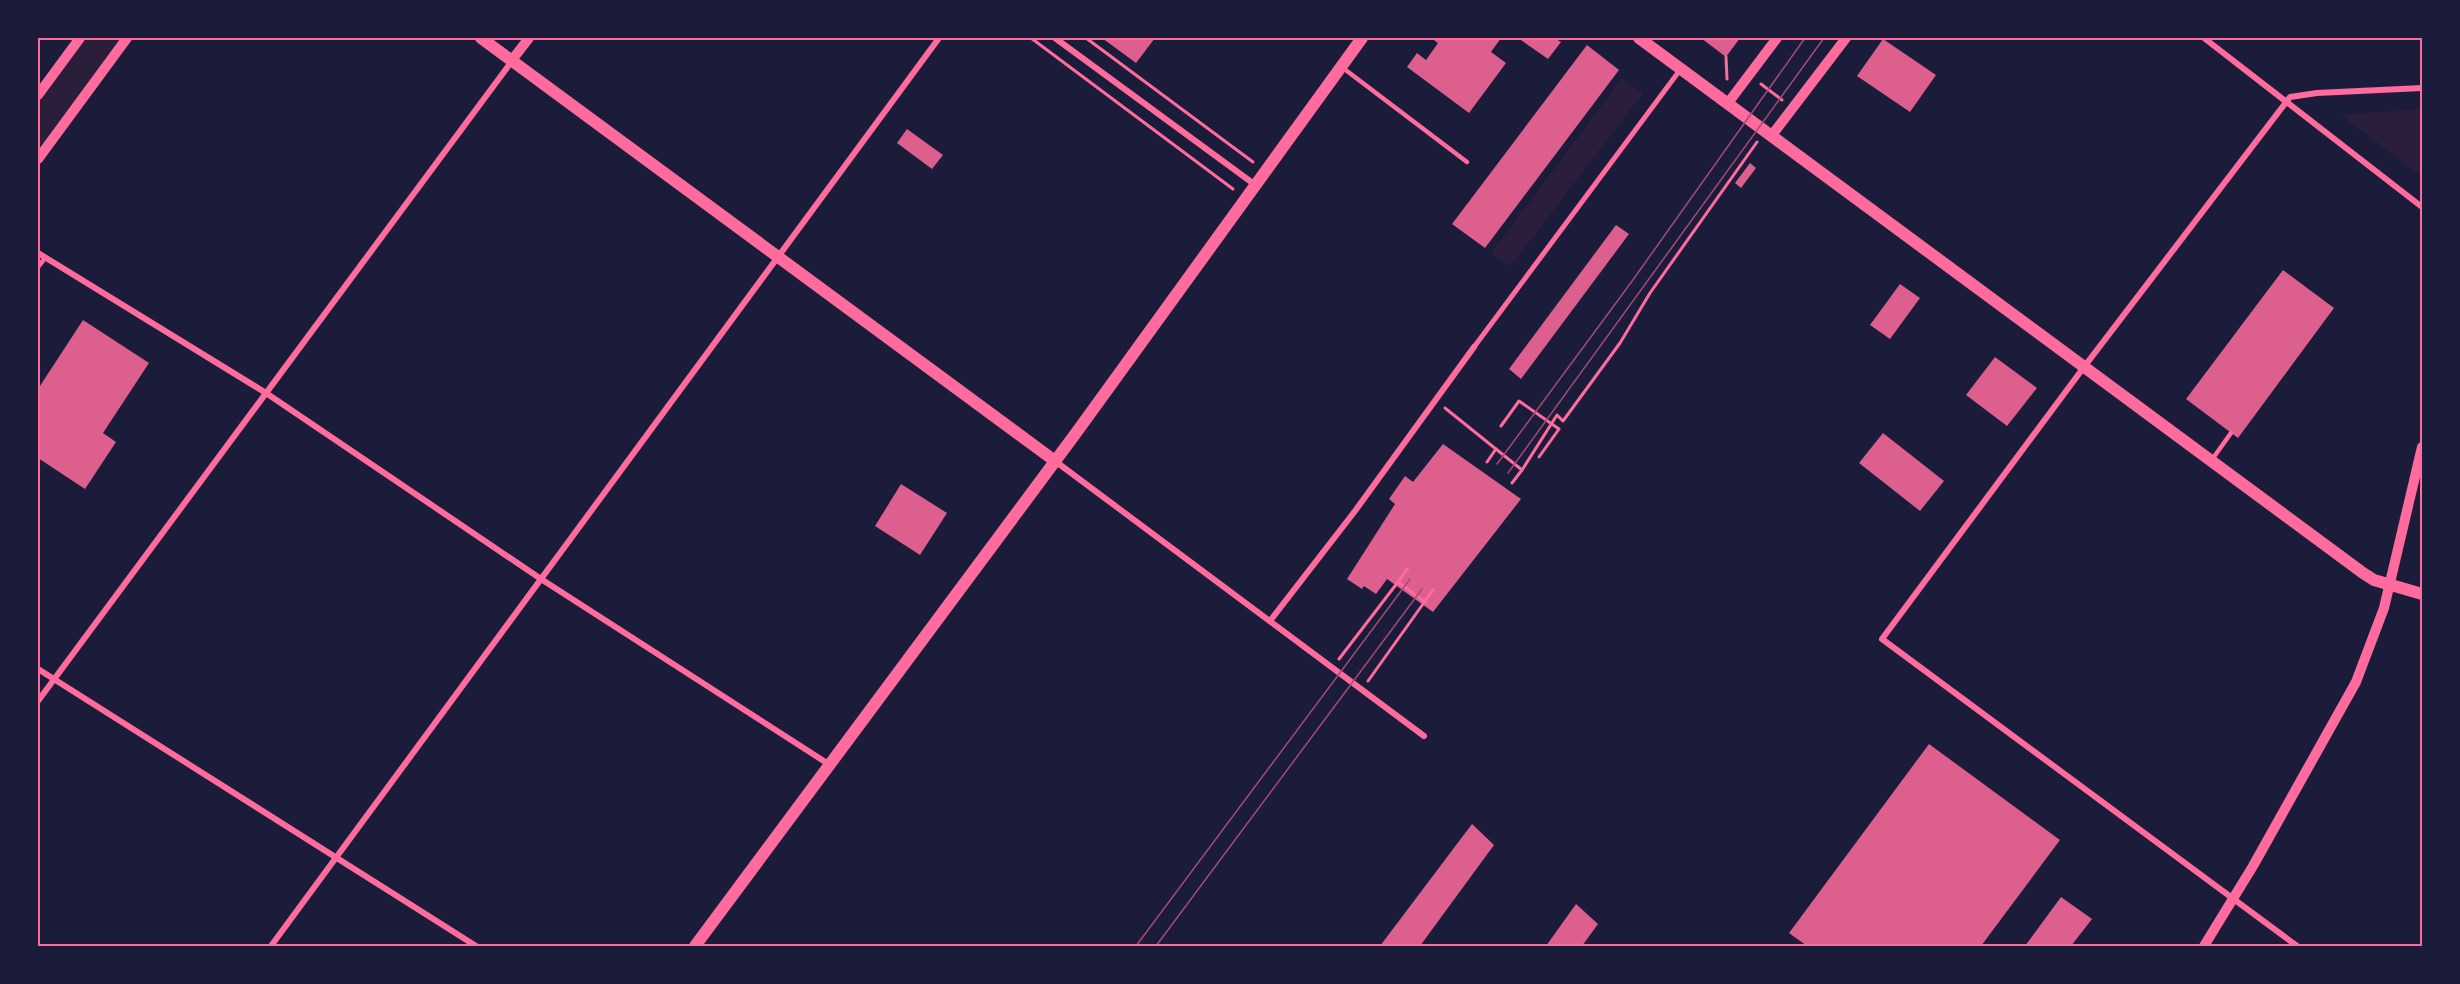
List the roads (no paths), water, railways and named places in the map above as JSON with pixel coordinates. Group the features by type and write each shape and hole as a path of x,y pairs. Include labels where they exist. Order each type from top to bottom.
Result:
{"main road":[{"path":"481,38 1055,461"},
{"path":"695,946 1055,461 1362,38"},
{"path":"1639,38 2363,573 2374,580 2422,594"}],"street":[{"path":"38,95 80,38"},
{"path":"38,159 127,38"},
{"path":"38,701 529,38"},
{"path":"271,946 939,38"},
{"path":"1055,38 1254,184"},
{"path":"1728,104 1777,38"},
{"path":"1769,133 1793,108 1846,38"},
{"path":"2204,38 2422,207"},
{"path":"1270,621 1355,511 1435,399 1681,69"},
{"path":"2297,946 1882,639 2084,367 2291,96 2422,88"},
{"path":"38,253 266,393 541,579 830,765"},
{"path":"2204,946 2234,899 2356,682 2391,585 2422,447"},
{"path":"1055,461 1424,736"},
{"path":"38,669 476,946"}],"lane":[{"path":"1341,67 1467,162"},
{"path":"38,267 45,258"},
{"path":"2211,461 2231,433"}],"tram line":[{"path":"1497,464 1630,284 1805,38"},
{"path":"1508,473 1824,38"},
{"path":"1136,946 1410,579"},
{"path":"1156,946 1422,589"}]}
